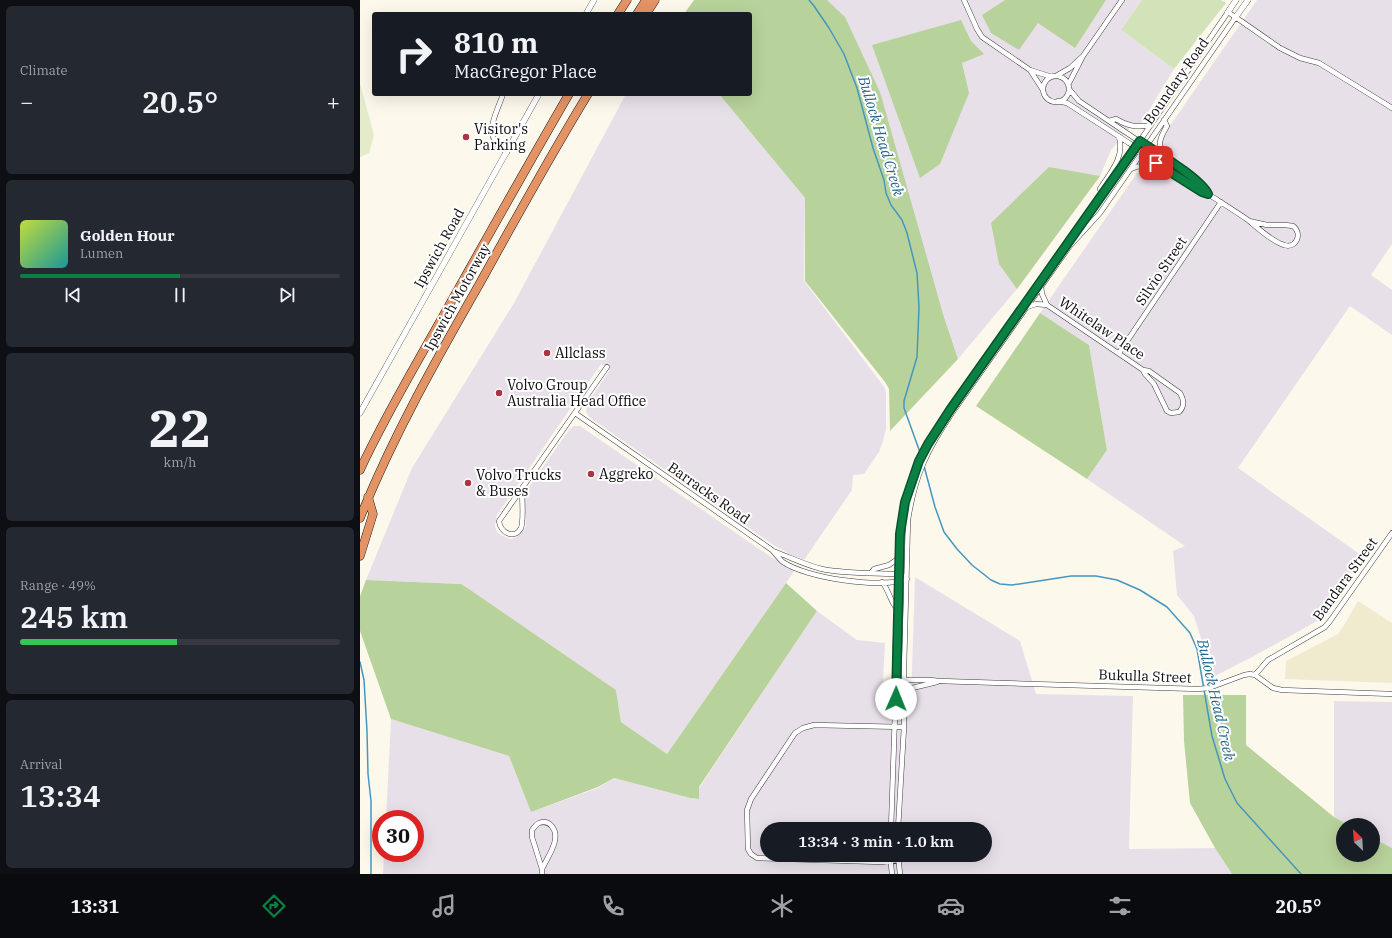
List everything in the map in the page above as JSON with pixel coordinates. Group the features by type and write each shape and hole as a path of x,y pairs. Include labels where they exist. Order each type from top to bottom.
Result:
{"highway":[{"path":"619,12 627,0"},
{"path":"638,12 646,0"},
{"path":"647,12 655,0"},
{"name":"Ipswich Motorway","path":"360,470 427,345 568,96"},
{"name":"Ipswich Motorway","path":"360,518 368,497 413,403 552,155 587,96"},
{"path":"360,556 373,514 368,497"}],"street":[{"path":"587,12 594,0"},
{"path":"964,0 982,37 1030,70 1063,78 1080,101 1201,184 1208,194"},
{"path":"1058,101 1066,97 1083,56 1122,0"},
{"name":"Boundary Road","path":"891,822 899,558 902,520 912,487 930,449 951,412 1140,141 1236,0"},
{"name":"Boundary Road","path":"951,412 1069,247 1100,213 1248,0"},
{"path":"1228,12 1280,48 1292,55 1320,63 1392,108"},
{"path":"1044,90 1046,82 1070,68 1083,56"},
{"path":"1030,70 1050,100 1067,103 1119,137 1162,168 1221,202 1250,221 1256,228 1284,245 1290,246 1295,244 1298,239 1297,231 1293,226 1267,225 1250,221"},
{"path":"502,96 493,116 492,130 493,138 498,147 507,152"},
{"name":"Ipswich Road","path":"360,413 538,96"},
{"path":"1109,121 1116,119 1124,124 1134,127 1151,125"},
{"path":"1162,156 1159,144 1162,134 1167,126 1164,120"},
{"path":"1102,194 1100,189 1118,161 1121,149 1119,137"},
{"path":"1130,169 1138,166 1162,168"},
{"name":"Silvio Street","path":"1119,353 1221,202"},
{"name":"Whitelaw Place","path":"1041,286 1042,294 1047,305"},
{"name":"Whitelaw Place","path":"1027,307 1036,304 1047,305 1143,370 1148,371 1180,393 1184,405 1179,412 1174,414 1167,411 1154,384 1143,370"},
{"path":"522,489 522,527 518,532 512,534 506,533 502,530 499,521 607,367"},
{"name":"Barracks Road","path":"575,413 772,550 822,569 840,572 899,574 907,579"},
{"name":"Boundary Road","path":"898,822 904,727 908,520 912,487"},
{"name":"Bandara Street","path":"1255,675 1264,664 1272,658 1325,627 1392,533"},
{"name":"Barracks Road","path":"772,550 783,562 810,574 828,578 855,582 899,582 907,579"},
{"path":"871,573 874,569 889,565 899,558"},
{"path":"882,582 888,590 892,602 897,609"},
{"name":"Bukulla Street","path":"904,680 1209,688 1244,675 1255,675"},
{"path":"1255,675 1273,688 1282,690 1392,694"},
{"path":"896,685 904,680"},
{"name":"Bukulla Street","path":"904,689 908,690 939,681"},
{"path":"896,685 904,689"},
{"path":"760,858 751,854 748,848 748,810 751,799 795,733 803,728 814,725 904,727"},
{"path":"545,822 552,826 556,832 555,841 542,871 532,837 532,830 538,824 545,822"},
{"path":"890,862 892,874"},
{"path":"899,862 900,874"}],"shaded area":[{"path":"827,0 1142,0 1121,30 1174,69 1140,125 1133,124 1111,150 1100,176 1017,289 958,359 943,314"},
{"path":"1257,0 1392,0 1392,244 1371,275 1392,290 1392,335 1350,306 1238,468 1361,555 1319,620 1213,677 1194,616 1177,595 1173,551 1185,546 1087,479 1107,450 1089,345 1040,313"},
{"path":"625,96 721,96 805,198 804,281 885,388 886,429 879,452 864,474 853,475 852,490 804,560 789,554 772,544 589,417 586,411 587,404 610,370 601,364 497,515 495,526 497,532 510,539 521,534 526,526 524,500 529,487 569,430 574,426 580,426 771,557 795,570 667,754 621,722 616,690 461,584 366,580 412,468 514,303"},
{"path":"915,577 1020,641 1036,694 1133,696 1129,849 1215,848 1232,874 383,874 384,862 424,862 424,810 386,810 391,719 509,756 531,812 598,788 614,778 699,799 699,788 817,611 857,640 885,643 882,700 911,700"},
{"path":"1358,601 1392,623 1392,683 1285,679 1286,661 1338,634"},
{"path":"1334,701 1392,702 1392,848 1380,842 1380,818 1334,817"}],"green space":[{"path":"694,0 827,0 845,17 880,92 943,314 958,359 890,431 889,389 805,281 805,198 721,96 752,96 752,12 685,12"},
{"path":"1005,0 1106,0 1075,48 1038,23 1019,50 991,33 982,15"},
{"path":"1142,0 1221,0 1226,3 1174,69 1121,30"},
{"path":"961,20 971,41 984,54 962,63 969,93 940,164 920,178 872,45"},
{"path":"360,83 374,135 369,153 360,157"},
{"path":"1049,167 1100,176 1017,289 999,264 991,223"},
{"path":"1040,313 1089,345 1107,450 1087,479 976,406"},
{"path":"366,580 461,584 616,690 621,722 667,754 786,583 817,611 699,787 699,799 614,778 598,787 531,812 509,756 391,719 360,631 360,596"},
{"path":"1183,695 1246,695 1246,745 1336,818 1336,862 1380,862 1380,842 1392,848 1392,874 1232,874 1215,848 1190,803 1184,741"}],"waterway":[{"name":"Bullock Head Creek","path":"809,0 829,28 844,54 857,88 873,148 884,180 886,193 891,205 902,220 907,233 917,273 919,307 917,357 904,401 904,408 921,455"},
{"name":"Bullock Head Creek","path":"924,466 935,507 944,532 972,565 991,580 1000,584 1012,585 1071,576 1096,576 1117,580 1140,590 1167,607 1190,633 1197,649 1212,736 1225,779 1237,803 1301,874"},
{"path":"360,662 364,680 368,774 371,801 371,874"}],"place":[{"name":"Visitor's Parking","path":"466,137"},
{"name":"Allclass","path":"547,353"},
{"name":"Volvo Group Australia Head Office","path":"499,393"},
{"name":"Aggreko","path":"591,474"},
{"name":"Volvo Trucks & Buses","path":"468,483"}],"route":[{"path":"896,699 895,674 900,534 905,502 919,461 935,432 950,410 1140,141 1191,176 1205,188 1208,194 1202,192 1156,163"}]}
